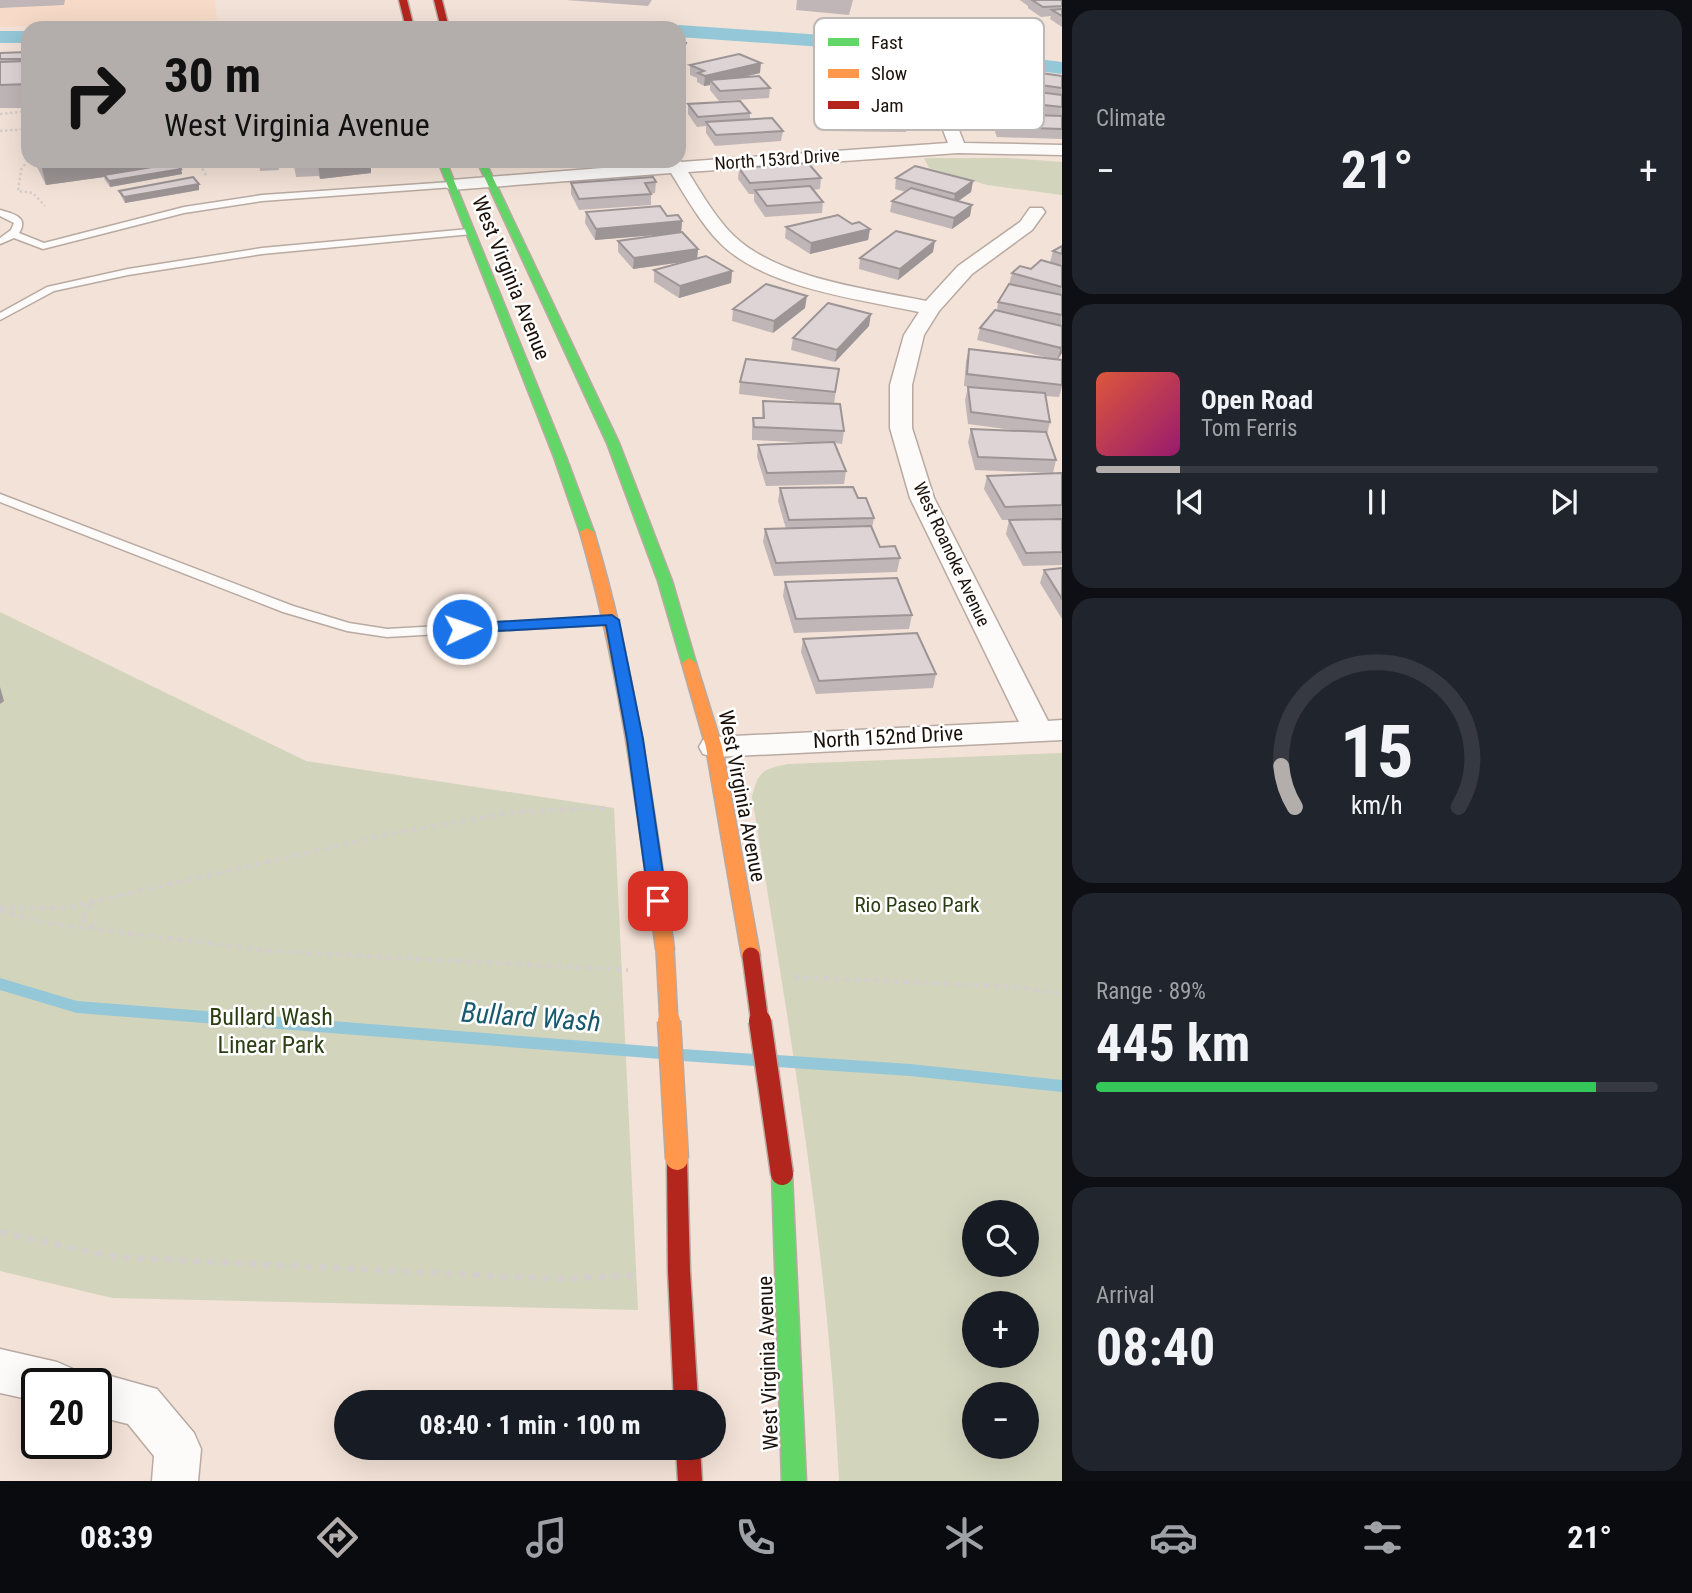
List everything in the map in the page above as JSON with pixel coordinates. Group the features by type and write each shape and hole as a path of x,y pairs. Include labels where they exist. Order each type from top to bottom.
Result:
{"main road":[{"path":"403,0 408,21"},
{"path":"438,0 443,21"},
{"name":"West Virginia Avenue","path":"444,168 556,445 595,558 612,620 665,949 677,1159 685,1390"},
{"name":"West Virginia Avenue","path":"484,168 613,443 665,581 714,747 751,956 782,1174 794,1481"},
{"path":"689,1460 690,1481"}],"street":[{"path":"951,130 958,148"},
{"name":"North 153rd Drive","path":"686,163 958,148 1062,150"},
{"name":"North 153rd Drive","path":"450,185 633,168"},
{"path":"677,168 729,242 750,256 833,288 931,308"},
{"name":"West Roanoke Avenue","path":"1036,212 1026,226 965,270 931,308 914,335 901,385 901,428 922,498 1050,730"},
{"name":"North 152nd Drive","path":"714,747 1050,730"},
{"path":"0,1371 21,1376"},
{"path":"112,1398 141,1405 177,1465"}],"lane":[{"path":"13,234 43,246 184,210 262,198 450,185"},
{"path":"0,213 14,217 19,222 19,228 0,241"},
{"path":"0,317 51,289 128,272 262,251 470,232"},
{"path":"0,498 288,609 347,627 387,633 612,620"}],"path":[{"path":"0,114 21,112"},
{"path":"0,131 21,130"},
{"path":"22,168 18,191 33,193 45,206"},
{"path":"202,168 206,176"},
{"path":"0,910 65,908 92,903 411,830 515,812 644,806"},
{"path":"92,903 80,919 107,931"},
{"path":"0,910 46,923 270,951 634,970"},
{"path":"785,977 1018,987 1062,995"},
{"path":"0,1232 115,1257 558,1279 679,1271"}],"shaded area":[{"path":"0,0 215,0 217,20 21,21 21,26 0,27"}],"green space":[{"path":"924,158 1008,158 1062,162 1062,195 987,185 929,168"},
{"name":"Bullard Wash Linear Park","path":"0,612 306,761 614,808 638,1310 112,1298 0,1271"},
{"name":"Rio Paseo Park","path":"1062,753 1062,1481 839,1481 834,1395 816,1223 793,1053 752,797 759,777 772,768 788,764"}],"building":[{"path":"1032,0 1062,0 1062,6 1043,7"},
{"path":"1062,9 1062,16 1052,10"},
{"path":"21,52 21,59 0,59 0,53"},
{"path":"739,54 761,63 705,76 698,73 704,71 690,65"},
{"path":"21,61 21,84 0,85 0,62"},
{"path":"1044,73 1062,76 1062,88 1044,86"},
{"path":"759,76 770,88 720,91 710,80"},
{"path":"1044,93 1062,95 1062,107 1044,105"},
{"path":"740,101 750,113 698,117 688,104"},
{"path":"1044,115 1062,116 1062,129 1044,128"},
{"path":"772,118 783,131 716,135 706,122"},
{"path":"808,163 821,178 750,183 739,168"},
{"path":"915,166 973,181 955,194 896,178"},
{"path":"146,168 181,169 109,181 104,175"},
{"path":"193,177 199,184 124,197 119,191"},
{"path":"653,177 656,182 645,183 651,194 579,199 571,183"},
{"path":"810,186 823,202 767,206 755,190"},
{"path":"911,188 972,205 954,218 892,201"},
{"path":"660,206 667,216 678,215 682,221 596,229 586,212"},
{"path":"838,215 852,224 859,222 870,229 811,243 786,227"},
{"path":"896,231 935,241 900,269 860,258"},
{"path":"682,232 698,249 634,258 618,241"},
{"path":"1062,246 1062,254 1053,251"},
{"path":"706,256 732,271 680,286 654,270"},
{"path":"1041,260 1062,266 1062,287 1012,273 1020,266 1031,269"},
{"path":"766,284 807,296 774,321 733,309"},
{"path":"1009,284 1062,295 1062,315 998,302"},
{"path":"828,303 871,314 837,350 793,338"},
{"path":"995,310 1062,326 1061,348 980,328"},
{"path":"969,349 1062,360 1062,385 967,374"},
{"path":"746,359 839,369 835,392 740,382"},
{"path":"968,387 1045,393 1050,422 971,412"},
{"path":"763,401 840,404 844,431 754,427 753,418 764,418"},
{"path":"971,429 1046,432 1056,460 978,457"},
{"path":"834,442 846,471 767,473 758,445"},
{"path":"1062,473 1062,505 1005,507 987,476"},
{"path":"853,487 858,498 866,498 874,518 789,520 780,488"},
{"path":"1062,519 1062,552 1026,553 1009,520"},
{"path":"871,526 880,547 895,546 900,558 776,563 765,529"},
{"path":"1062,568 1062,599 1044,570"},
{"path":"897,578 912,615 796,619 785,582"},
{"path":"917,633 936,674 819,681 803,639"}],"waterway":[{"path":"686,31 814,40"},
{"path":"0,37 21,37"},
{"path":"1044,66 1062,68"},
{"name":"Bullard Wash","path":"0,984 77,1007 661,1053"},
{"name":"Bullard Wash","path":"682,1055 755,1060"},
{"name":"Bullard Wash","path":"777,1061 910,1070 1062,1086"}],"traffic: fast":[{"path":"445,168 560,457 587,532"},
{"path":"484,168 613,443 665,581 689,663"},
{"path":"782,1174 794,1481"}],"traffic: slow":[{"path":"587,532 615,634 626,686 665,949"},
{"path":"689,663 714,747 751,956"},
{"path":"665,949 677,1159"}],"traffic: jam":[{"path":"403,0 408,21"},
{"path":"438,0 443,21"},
{"path":"751,956 782,1174"},
{"path":"677,1159 685,1390"},
{"path":"689,1460 690,1481"}],"route":[{"path":"462,629 612,620 635,739 658,901"}]}
